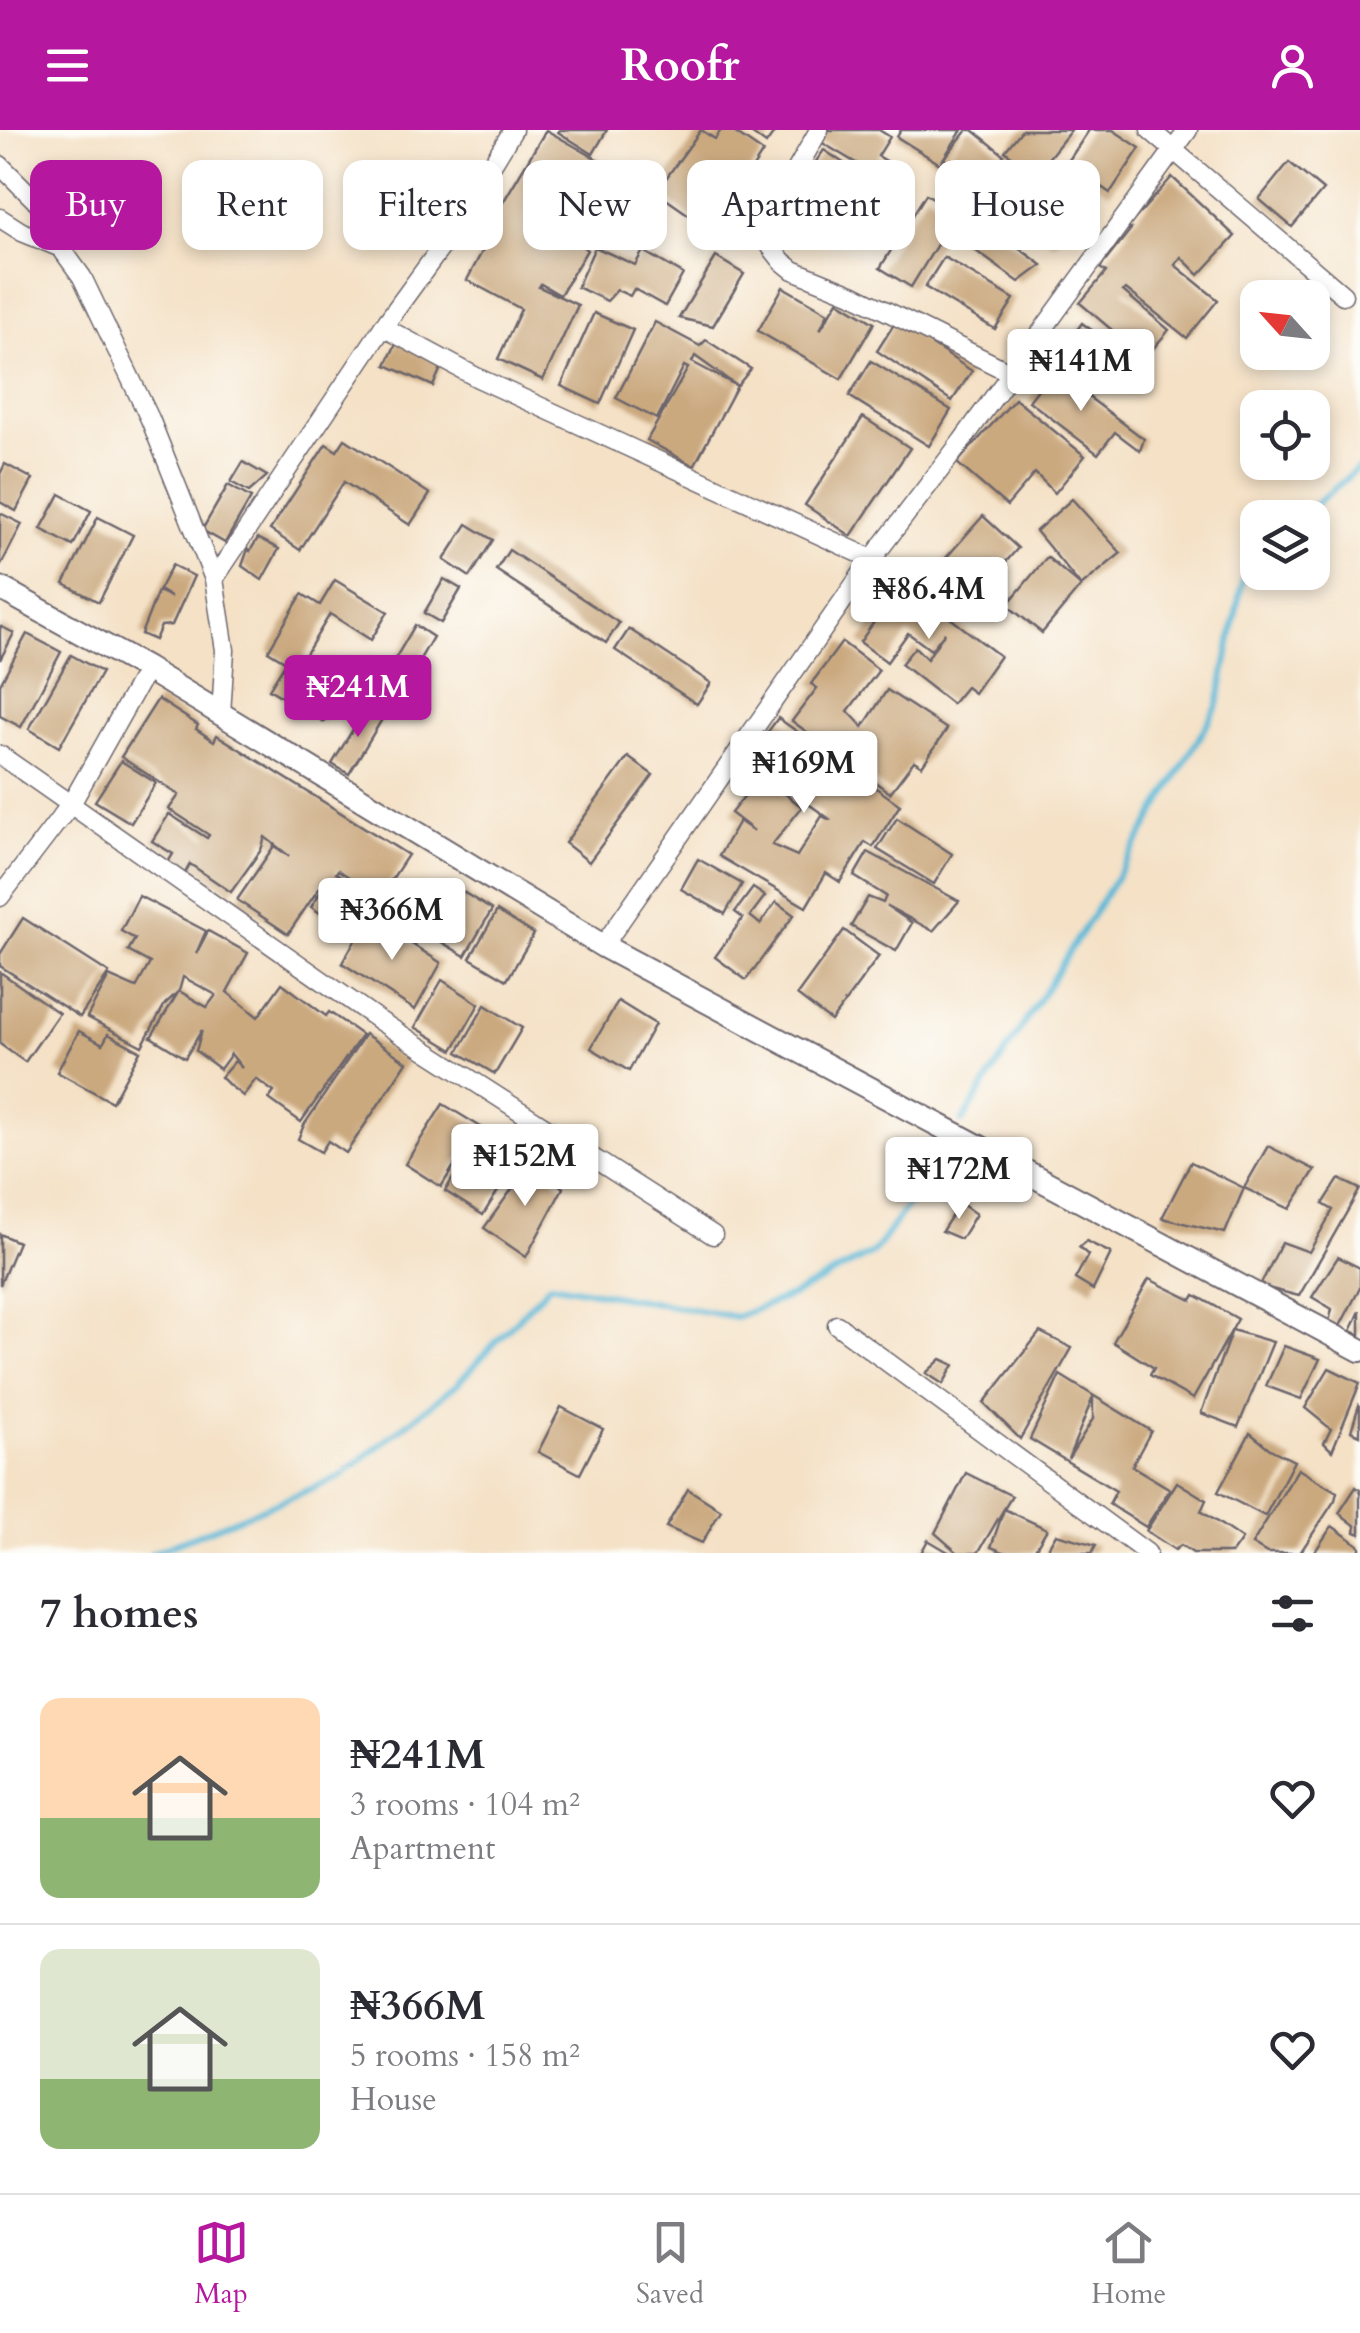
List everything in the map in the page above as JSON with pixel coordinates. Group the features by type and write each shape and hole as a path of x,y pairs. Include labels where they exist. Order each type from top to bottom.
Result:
{"street":[{"path":"214,579 383,327 445,242 513,130"},
{"path":"820,130 767,222 771,247 782,261 793,270 852,294 1012,373"},
{"path":"1150,130 1343,295"},
{"path":"603,946 872,559 1188,130"},
{"path":"0,164 30,195"},
{"path":"0,218 30,235"},
{"path":"62,250 82,277 121,353 214,579 225,650 221,714"},
{"path":"383,327 478,378 872,559"},
{"path":"0,588 147,669 603,946 1360,1350"},
{"path":"0,898 70,804 147,669"},
{"path":"0,755 380,1022 713,1235"},
{"path":"837,1325 1147,1553"}],"building":[{"path":"546,130 598,160 528,160"},
{"path":"560,130 607,130 593,154"},
{"path":"701,130 715,139 721,130 731,130 763,152 758,160 687,160 687,214 667,200 667,177"},
{"path":"747,130 776,130 766,144"},
{"path":"828,130 879,130 890,137 878,156 885,160 851,160 821,142"},
{"path":"901,130 962,130 943,160 935,161 897,137"},
{"path":"967,130 973,130 1004,155 1000,160 944,159"},
{"path":"1022,130 1071,130 1047,160 1016,160 1005,151"},
{"path":"1089,130 1113,130 1140,148 1110,193 1100,186 1100,160 1069,160"},
{"path":"824,150 839,160 817,160"},
{"path":"1289,162 1323,190 1292,227 1259,199"},
{"path":"523,169 523,250 587,250 560,295 541,284 539,287 578,305 543,380 498,359 521,309 467,280 483,250 503,250 503,202"},
{"path":"1172,177 1235,236 1199,275 1181,257 1175,265 1218,300 1187,338 1126,289 1123,291 1169,330 1145,358 1080,303 1106,272 1100,268 1131,229 1125,230"},
{"path":"926,194 935,199 935,248 911,287 880,268 891,250 915,250 915,212"},
{"path":"594,250 635,265 643,251 683,274 665,306 634,289 630,296 617,290 607,301 577,287"},
{"path":"975,250 1022,250 1042,265 1019,282"},
{"path":"716,257 744,274 713,326 679,318"},
{"path":"944,257 1014,299 995,329 925,287"},
{"path":"783,287 828,313 820,330 838,301 874,323 841,379 758,331"},
{"path":"594,313 633,330 600,404 561,386"},
{"path":"896,321 972,371 952,401 877,351"},
{"path":"655,322 700,346 706,340 751,369 737,386 694,466 647,440 688,368 684,366 657,419 616,398","holes":["695,356 737,386 692,362"]},
{"path":"1082,323 1123,353 1101,382 1061,352"},
{"path":"402,331 448,352 433,386 386,365"},
{"path":"871,361 951,410 929,446 849,396"},
{"path":"1053,370 1144,439 1140,451 1115,432 1098,454 1029,401"},
{"path":"1015,399 1085,456 1055,493 1035,473 1007,506 957,463"},
{"path":"863,417 910,448 851,536 805,505"},
{"path":"345,439 430,494 410,525 344,482 300,550 270,530 326,444 337,451"},
{"path":"243,462 267,476 249,492 231,482"},
{"path":"5,464 33,479 16,511 0,502 0,474"},
{"path":"228,485 251,498 225,543 202,530"},
{"path":"60,494 91,511 73,546 41,529"},
{"path":"1072,499 1121,553 1081,586 1036,531"},
{"path":"0,513 22,524 0,567"},
{"path":"983,516 1018,548 958,616 923,584"},
{"path":"98,517 133,535 99,602 64,584"},
{"path":"467,524 493,540 470,577 444,560"},
{"path":"258,538 279,549 262,580 242,566 248,549"},
{"path":"509,550 619,623 606,643 496,570"},
{"path":"1047,557 1081,586 1042,633 1007,605"},
{"path":"172,565 194,576 172,625 161,626 155,640 141,634 158,591 171,597 159,590"},
{"path":"895,576 1000,656 974,693 966,687 952,704 901,664 915,647 927,659 945,632 931,650 908,633 887,662 860,642 881,612 872,606"},
{"path":"444,579 461,589 441,623 424,613"},
{"path":"335,580 388,612 371,640 330,614 298,667 341,693 324,722 269,689 286,662 268,651 302,594 320,605"},
{"path":"415,625 433,637 392,707 373,696"},
{"path":"0,626 14,633 0,660"},
{"path":"629,629 711,683 697,704 615,650"},
{"path":"27,634 61,652 21,727 0,716 0,684"},
{"path":"842,642 879,670 848,711 863,727 887,690 947,729 922,766 914,761 890,793 792,721 817,688 811,684"},
{"path":"71,655 102,672 59,747 29,729"},
{"path":"158,699 198,725 196,729 214,741 217,735 408,855 361,926 341,912 360,884 338,870 336,873 356,885 332,921 311,907 324,881 288,934 237,900 274,846 289,856 265,837 261,850 231,892 190,864 184,875 167,864 173,854 152,841 169,814 207,838 209,835 169,809 179,795 121,757"},
{"path":"367,706 384,716 349,774 332,764"},
{"path":"778,718 900,805 873,847 865,842 840,882 826,873 806,907 719,856 739,821 754,831 731,813 761,775 802,807 772,845 797,856 822,816 831,820 747,760"},
{"path":"628,757 653,775 589,862 565,843"},
{"path":"121,761 156,783 131,823 95,801"},
{"path":"897,818 952,854 934,884 877,849"},
{"path":"868,852 959,901 933,931 887,906 912,923 896,951 851,926 868,897 883,903 886,896 854,876"},
{"path":"698,859 742,884 725,914 681,889"},
{"path":"455,887 492,910 465,956 428,934"},
{"path":"753,888 765,896 750,916 760,924 776,902 794,915 746,980 715,957 743,918 735,912"},
{"path":"139,896 206,931 196,954 208,931 248,953 227,992 258,1017 282,983 326,1016 329,1012 362,1035 301,1122 269,1099 274,1092 256,1079 243,1096 229,1085 221,1077 235,1061 242,1068 231,1054 220,1069 196,1051 202,1030 185,1058 151,1037 179,991 165,1004 142,1046 87,1017 109,976 136,988 150,963 128,951 135,939 121,931","holes":["183,977 216,995 207,1007 179,991"]},
{"path":"497,911 534,934 507,980 470,958"},
{"path":"369,916 441,963 415,1010 342,963"},
{"path":"23,918 109,973 80,1017 0,966 0,954"},
{"path":"844,930 879,956 831,1021 797,995"},
{"path":"0,972 59,1013 25,1062 0,1044"},
{"path":"442,980 479,1004 453,1050 415,1027"},
{"path":"618,1001 655,1024 629,1071 591,1048"},
{"path":"485,1005 522,1028 495,1074 458,1052"},
{"path":"79,1031 103,1044 108,1034 140,1051 112,1102 57,1072"},
{"path":"365,1034 407,1062 346,1153 328,1141 321,1152 298,1139"},
{"path":"443,1104 522,1152 483,1215 445,1191 464,1161 459,1158 441,1187 405,1164"},
{"path":"1268,1146 1315,1170 1290,1209 1244,1188"},
{"path":"533,1160 563,1188 526,1257 484,1228"},
{"path":"1191,1162 1244,1188 1225,1233 1162,1218"},
{"path":"1339,1179 1360,1189 1299,1296 1260,1286 1282,1242 1309,1252 1333,1210 1323,1204"},
{"path":"960,1203 976,1214 961,1239 942,1231"},
{"path":"0,1234 18,1242 0,1285"},
{"path":"1086,1241 1111,1253 1093,1290 1075,1279 1088,1255 1079,1247"},
{"path":"1338,1257 1360,1268 1360,1288 1340,1326 1329,1322 1332,1309 1312,1297"},
{"path":"1149,1279 1192,1300 1195,1295 1238,1319 1193,1399 1150,1375 1154,1368 1113,1342"},
{"path":"1360,1311 1360,1335 1351,1331"},
{"path":"1232,1330 1273,1342 1238,1427 1201,1413"},
{"path":"1040,1332 1072,1348 1020,1439 984,1403"},
{"path":"1284,1346 1320,1359 1301,1399 1266,1386"},
{"path":"941,1359 954,1365 943,1384 926,1373"},
{"path":"1329,1368 1360,1383 1332,1451 1324,1443 1331,1429 1305,1408"},
{"path":"1060,1375 1151,1431 1132,1466 1170,1489 1146,1527 1109,1504 1116,1491 1030,1439","holes":["1093,1397 1093,1419 1068,1459"]},
{"path":"1360,1406 1360,1435 1351,1431"},
{"path":"561,1407 603,1429 580,1474 538,1452"},
{"path":"1250,1433 1294,1461 1265,1516 1218,1492"},
{"path":"1298,1469 1337,1492 1335,1500 1300,1553 1267,1553 1252,1544"},
{"path":"966,1473 1012,1496 978,1553 958,1553 935,1533"},
{"path":"1177,1482 1206,1500 1201,1511 1242,1539 1232,1553 1193,1553 1181,1545 1175,1550 1146,1531"},
{"path":"1356,1487 1360,1490 1360,1534 1339,1513"},
{"path":"688,1489 721,1510 702,1543 666,1527"},
{"path":"1004,1509 1047,1529 1033,1553 1006,1553 991,1547"},
{"path":"1332,1526 1360,1546 1360,1553 1314,1553"},
{"path":"1056,1534 1096,1545 1092,1553 1045,1553"},
{"path":"928,1540 950,1553 921,1553"}],"waterway":[{"path":"1321,500 1360,467"},
{"path":"962,1122 1139,841 1218,705 1240,590"},
{"path":"152,1553 338,1478 456,1385 550,1284 736,1317 793,1295 874,1252 943,1156"}]}
